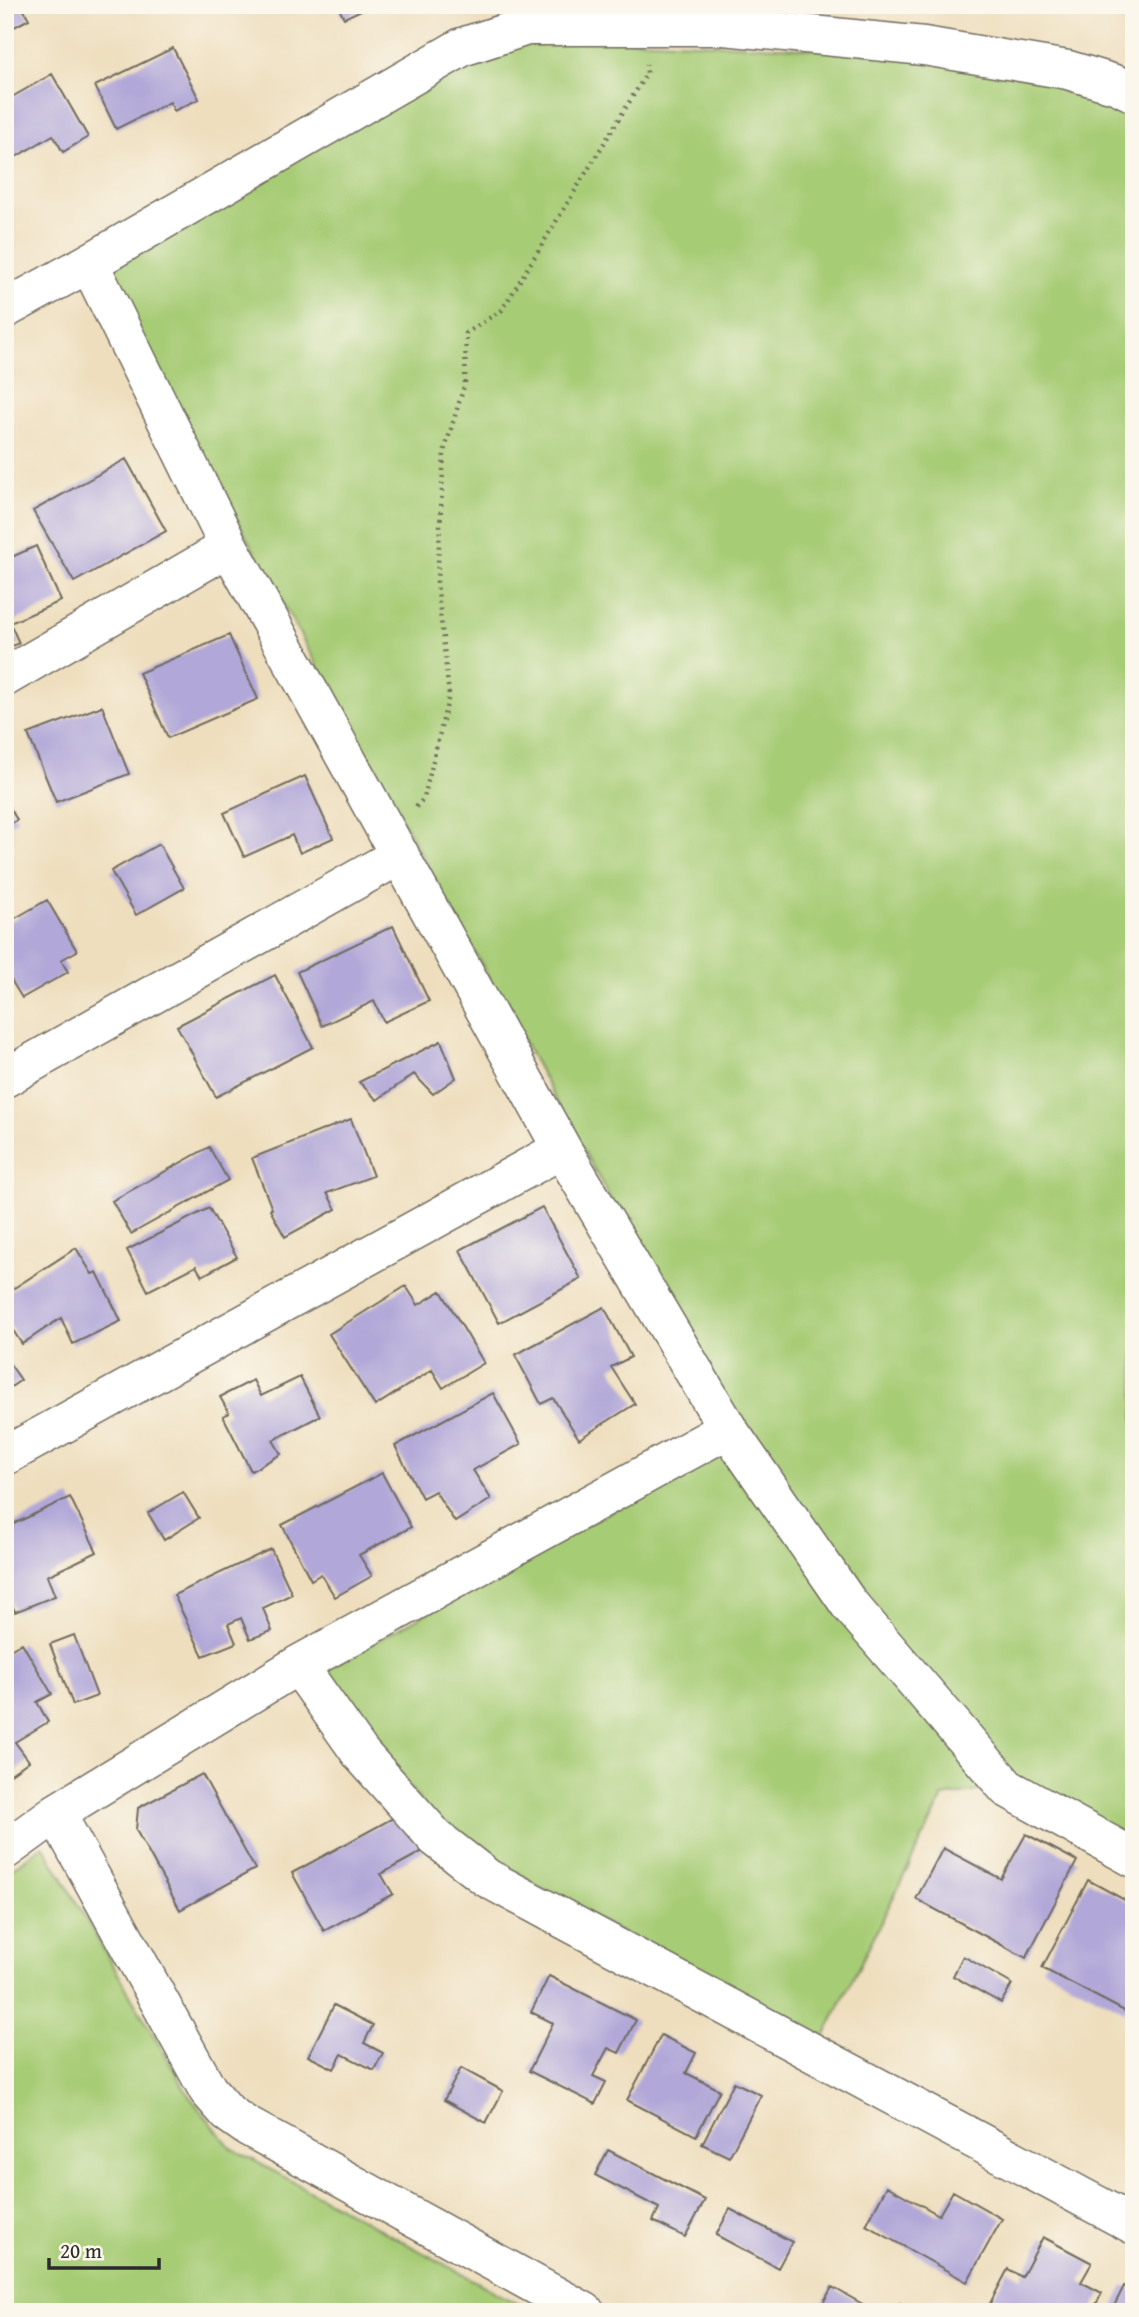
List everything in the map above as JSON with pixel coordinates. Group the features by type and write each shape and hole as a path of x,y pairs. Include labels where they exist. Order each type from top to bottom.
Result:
{"street":[{"path":"5,309 462,47 527,26 645,26 723,16 1068,70 1118,85 1134,93"},
{"path":"89,263 229,547 562,1149 728,1429 849,1604 1007,1788 1134,1857"},
{"path":"5,677 229,547"},
{"path":"5,1078 395,846"},
{"path":"5,1456 562,1149"},
{"path":"5,1850 56,1813 298,1665 728,1429"},
{"path":"298,1665 361,1754 436,1838 487,1878 1134,2225"},
{"path":"56,1813 208,2090 228,2113 244,2125 585,2312"}],"path":[{"path":"395,846 424,798 449,695 437,582 444,452 465,383 466,333 502,310 646,73 645,26"}],"green space":[{"path":"529,35 926,54 1134,102 1134,1849 1012,1782 853,1597 734,1424 98,267 465,53"},
{"path":"718,1452 739,1468 996,1788 943,1797 820,2045 443,1832 322,1671"},
{"path":"43,1845 189,2096 231,2148 532,2312 5,2312 5,1874"}],"building":[{"path":"5,5 21,5 29,19 5,32"},
{"path":"337,5 372,5 344,18"},
{"path":"173,48 199,99 174,111 170,102 116,129 95,86"},
{"path":"52,74 88,137 63,152 53,135 9,161 5,155 5,101"},
{"path":"126,459 166,531 74,582 33,511"},
{"path":"36,546 61,601 10,623 19,643 5,649 5,560"},
{"path":"229,635 258,699 168,738 139,673"},
{"path":"102,706 129,774 56,802 28,734"},
{"path":"305,776 333,838 300,853 292,835 244,857 224,813"},
{"path":"5,799 17,820 5,827"},
{"path":"159,844 184,888 136,915 111,871"},
{"path":"47,900 77,951 61,960 68,972 22,998 11,980 5,983 5,924"},
{"path":"393,926 429,1001 384,1022 374,1001 322,1026 297,972"},
{"path":"275,975 313,1047 216,1097 177,1026"},
{"path":"441,1041 456,1078 433,1094 414,1074 377,1100 359,1082"},
{"path":"351,1119 373,1176 327,1193 336,1209 285,1237 270,1210 272,1209 252,1158"},
{"path":"209,1147 228,1180 131,1234 112,1201"},
{"path":"542,1207 581,1279 499,1323 460,1250"},
{"path":"209,1208 237,1257 202,1276 196,1266 148,1291 127,1250"},
{"path":"76,1248 92,1274 97,1272 121,1321 73,1344 61,1318 22,1344 5,1318 5,1294"},
{"path":"406,1286 418,1305 441,1291 484,1363 443,1388 432,1370 375,1406 329,1334"},
{"path":"604,1307 631,1357 611,1367 635,1404 579,1439 553,1398 541,1404 515,1355"},
{"path":"5,1357 21,1380 5,1391"},
{"path":"300,1377 320,1416 273,1440 281,1454 251,1471 223,1416 229,1413 220,1397 253,1380 261,1396"},
{"path":"493,1393 521,1444 473,1470 491,1499 455,1522 435,1491 422,1498 395,1446"},
{"path":"382,1473 411,1527 359,1555 372,1576 335,1597 321,1574 311,1580 282,1525"},
{"path":"183,1492 199,1518 164,1540 148,1513"},
{"path":"70,1497 97,1552 47,1576 55,1596 15,1612 5,1588 5,1528"},
{"path":"271,1549 292,1594 263,1608 272,1631 250,1639 241,1618 228,1624 236,1643 203,1656 174,1595"},
{"path":"74,1635 97,1696 73,1705 50,1644"},
{"path":"22,1643 52,1694 37,1702 48,1722 15,1742 29,1761 5,1778 5,1653"},
{"path":"202,1774 255,1869 180,1910 136,1830 138,1808"},
{"path":"402,1813 423,1851 381,1874 393,1894 324,1931 292,1873"},
{"path":"1026,1834 1077,1861 1026,1958 916,1899 943,1848 1001,1879"},
{"path":"1088,1880 1134,1905 1134,2016 1042,1968"},
{"path":"963,1956 1012,1984 1001,2003 953,1976"},
{"path":"549,1976 636,2020 619,2053 608,2048 593,2076 606,2082 595,2104 529,2071 553,2023 531,2012"},
{"path":"334,2005 373,2025 364,2043 383,2053 374,2070 342,2054 334,2069 308,2056"},
{"path":"661,2035 696,2053 686,2073 720,2090 696,2136 627,2100"},
{"path":"461,2068 503,2091 486,2123 444,2100"},
{"path":"734,2082 761,2095 729,2157 702,2144"},
{"path":"608,2150 705,2200 685,2237 653,2221 659,2208 595,2175"},
{"path":"887,2186 939,2215 953,2191 1002,2219 967,2282 866,2225"},
{"path":"730,2209 792,2242 778,2268 716,2235"},
{"path":"1043,2237 1092,2263 1081,2282 1102,2293 1092,2312 986,2311 1008,2269 1022,2277"},
{"path":"1124,2286 1134,2291 1134,2312 1111,2312"},
{"path":"832,2287 877,2312 818,2312"},
{"path":"900,2303 916,2312 895,2312"}]}
